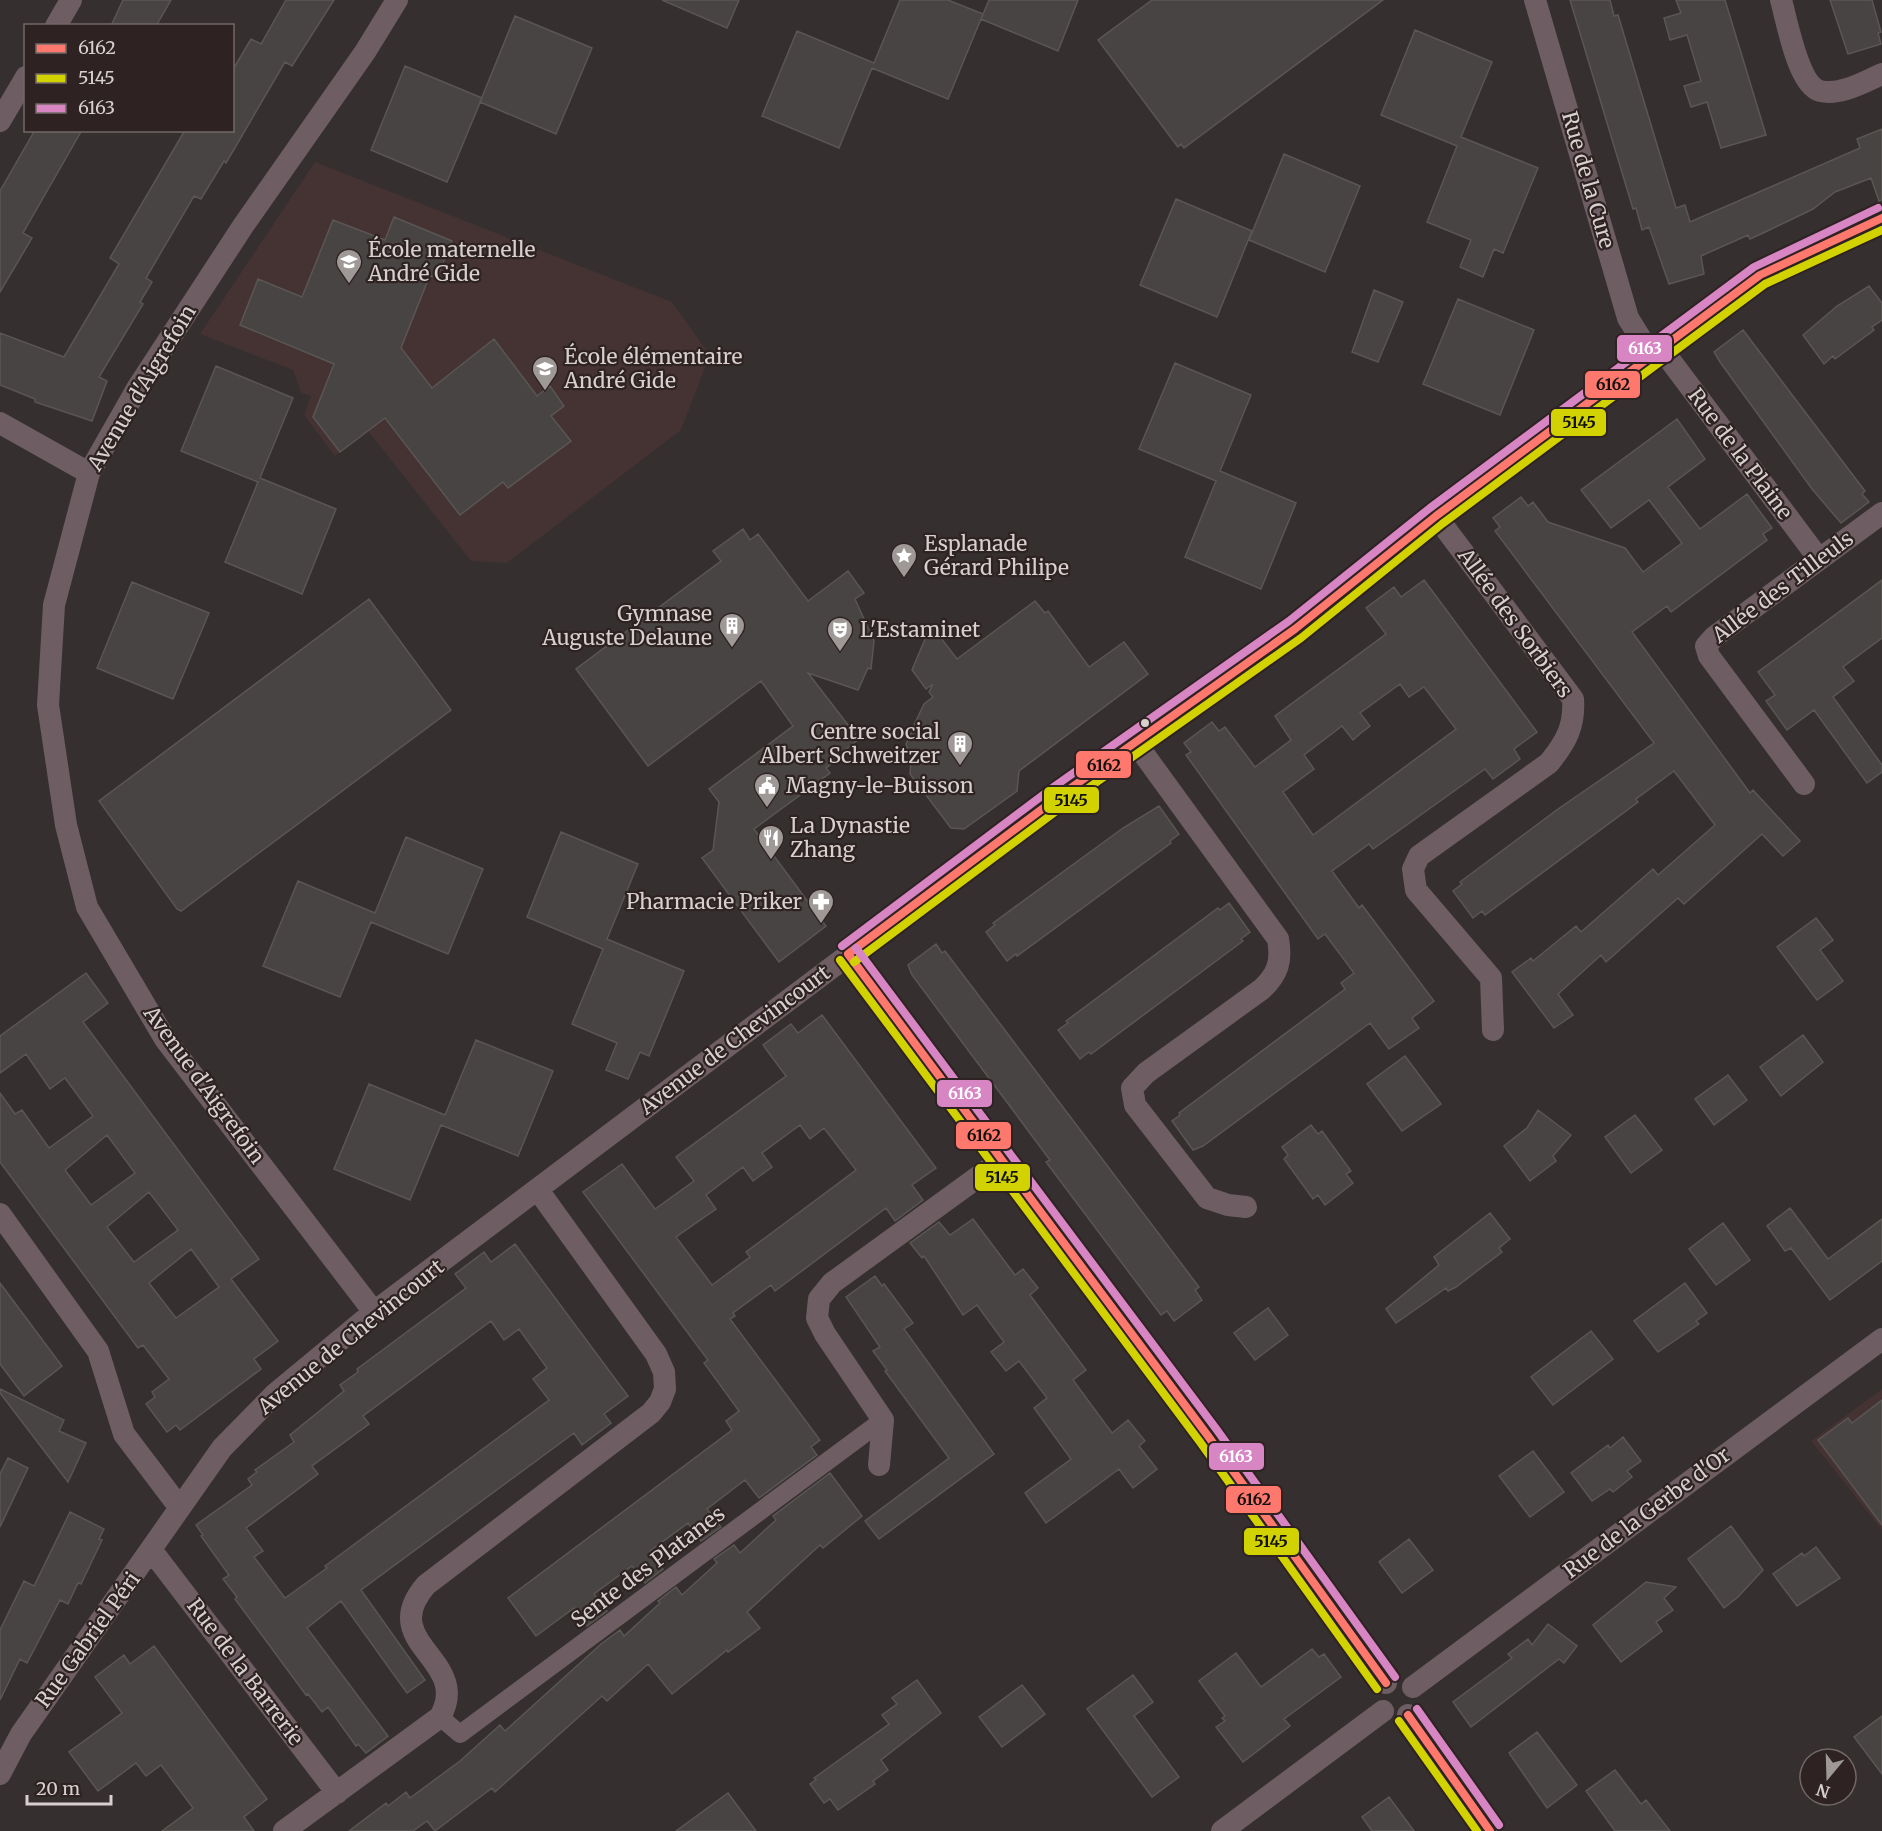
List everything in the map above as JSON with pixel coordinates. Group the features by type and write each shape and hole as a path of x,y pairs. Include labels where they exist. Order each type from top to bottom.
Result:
{"street":[{"path":"57,24 71,0"},
{"name":"Avenue d'Aigrefoin","path":"375,1312 165,1039 87,907 66,825 48,705 54,605 89,473 138,387 243,226 365,52 397,0"},
{"name":"Rue de la Cure","path":"1534,0 1628,318 1656,352"},
{"path":"1781,0 1804,79 1818,90 1831,92 1852,87 1882,74"},
{"path":"0,121 24,80"},
{"name":"Avenue de Chevincourt","path":"180,1508 222,1448 268,1401 375,1312 848,954 1135,742 1295,629 1436,516 1760,275 1882,218"},
{"name":"Rue de la Plaine","path":"1656,352 1819,559"},
{"path":"0,423 89,473"},
{"name":"Allée des Tilleuls","path":"1804,784 1709,656 1706,646 1882,513"},
{"name":"Allée des Sorbiers","path":"1436,516 1573,699 1572,729 1564,745 1549,763 1419,856 1413,869 1416,890 1491,978 1493,1030"},
{"path":"1135,742 1278,939 1280,954 1274,978 1146,1073 1132,1088 1135,1105 1207,1198 1246,1208"},
{"path":"848,954 1000,1161 1208,1436 1386,1683"},
{"path":"879,1465 883,1420 825,1334 818,1318 819,1299 832,1283 1000,1161"},
{"path":"284,1831 440,1717 448,1704 448,1688 444,1677 414,1633 410,1616 413,1599 426,1585 651,1413 660,1402 665,1389 664,1372 656,1354 538,1190"},
{"path":"0,1215 98,1351 124,1434 180,1508"},
{"name":"Rue de la Gerbe d'Or","path":"1413,1687 1882,1339"},
{"name":"Sente des Platanes","path":"440,1717 460,1734 883,1420"},
{"name":"Rue Gabriel Péri","path":"0,1774 21,1734 152,1551 180,1508"},
{"name":"Rue de la Barrerie","path":"152,1551 337,1793"},
{"path":"1397,1680 1413,1687 1416,1699 1408,1715 1397,1718 1383,1711 1378,1700 1386,1683 1397,1680"},
{"path":"1222,1831 1383,1711"},
{"path":"1408,1715 1490,1831"}],"shaded area":[{"name":"École élémentaire André Gide","path":"315,162 672,302 710,355 681,430 507,563 471,561 368,431 335,456 304,415 311,396 301,393 293,370 200,334"},
{"path":"1882,1389 1882,1530 1811,1441"}],"building":[{"path":"123,0 171,0 157,24 112,24"},
{"path":"286,0 334,0 292,66 285,62 226,163 224,161 201,199 194,196 146,278 152,282 140,302 143,304 99,377 107,381 92,421 35,402 35,399 0,385 0,333 64,357 119,264 110,258 184,132 234,132 234,68 251,39 261,44"},
{"path":"662,0 739,0 727,28"},
{"path":"900,0 948,0 983,14 948,99 872,68 839,148 762,116 797,31 874,63"},
{"path":"989,0 1078,0 1058,51 981,19"},
{"path":"1152,0 1383,0 1184,148 1181,144 1178,147 1098,40"},
{"path":"1570,0 1610,0 1614,16 1618,15 1676,208 1685,205 1690,222 1860,148 1857,139 1882,129 1882,200 1879,201 1871,178 1835,192 1813,209 1763,233 1750,239 1748,235 1701,256 1704,274 1669,284 1649,227 1642,230 1636,208 1633,209"},
{"path":"1676,0 1725,0 1766,135 1721,148 1707,102 1691,107 1684,86 1701,81 1687,35 1670,40 1664,18 1681,13"},
{"path":"1830,0 1872,0 1881,32 1878,33 1881,44 1848,54"},
{"path":"515,16 592,48 556,134 480,102"},
{"path":"1415,30 1492,62 1461,137 1538,168 1503,253 1494,249 1483,277 1460,267 1471,240 1427,222 1457,146 1381,115"},
{"path":"405,66 482,98 447,182 371,150"},
{"path":"34,132 81,132 23,233 32,238 0,292 0,191"},
{"path":"1284,154 1360,186 1325,272 1249,240"},
{"path":"1176,199 1252,231 1217,317 1140,285"},
{"path":"394,217 452,241 437,278 430,275 401,348 432,388 494,339 537,396 550,386 564,406 551,416 571,441 508,488 503,482 460,515 385,418 340,452 313,417 334,364 240,325 258,279 302,297 333,220 385,240"},
{"path":"1869,286 1882,303 1882,320 1872,327 1874,330 1835,359 1833,356 1824,364 1803,335 1837,306"},
{"path":"1374,290 1403,302 1378,362 1352,352"},
{"path":"1458,299 1534,330 1500,415 1423,384"},
{"path":"1743,330 1865,491 1862,494 1869,502 1841,523 1812,489 1714,352"},
{"path":"1175,363 1251,395 1220,471 1296,503 1261,589 1185,557 1216,481 1139,449"},
{"path":"216,366 293,398 260,478 336,509 302,594 225,562 258,482 181,451"},
{"path":"1677,419 1705,459 1668,487 1700,529 1747,494 1772,528 1763,534 1767,540 1671,612 1667,606 1632,632 1750,793 1753,790 1800,841 1783,856 1762,834 1684,904 1678,898 1606,962 1601,955 1558,994 1573,1015 1554,1028 1512,972 1531,958 1533,961 1576,926 1581,932 1653,869 1658,875 1715,825 1674,771 1636,799 1638,802 1485,915 1482,911 1473,918 1453,891 1462,884 1460,882 1558,809 1654,743 1495,531 1500,527 1493,518 1521,497 1528,506 1533,502 1548,522 1625,548 1643,572 1682,543 1649,500 1611,528 1581,490"},
{"path":"743,529 750,540 758,534 808,601 848,571 864,593 855,599 874,641 871,669 868,668 858,690 808,673 859,739 833,759 834,762 826,768 830,773 754,829 826,926 779,962 702,858 713,850 719,802 709,789 793,726 761,681 648,766 576,669 721,561 713,551"},
{"path":"1424,580 1537,732 1514,749 1520,759 1493,779 1485,769 1373,849 1369,844 1332,871 1359,908 1362,905 1434,1001 1412,1018 1419,1028 1389,1049 1370,1023 1203,1146 1193,1150 1172,1121 1180,1115 1179,1113 1345,989 1341,983 1354,973 1325,934 1318,939 1186,755 1191,752 1184,743 1212,722 1219,731 1225,727 1255,767 1291,740 1275,716 1386,634 1366,608 1394,587 1401,597","holes":["1400,684 1409,697 1424,687 1456,729 1313,835 1283,792 1314,769 1304,755 1342,726 1353,740 1370,726 1360,713"]},
{"path":"1882,580 1882,638 1843,667 1854,681 1833,697 1882,765 1882,772 1867,783 1814,710 1787,730 1766,701 1775,695 1758,672"},
{"path":"132,582 209,613 173,699 97,668"},
{"path":"369,599 451,710 181,911 177,909 99,801"},
{"path":"1035,601 1045,613 1048,611 1089,667 1124,642 1148,674 1019,771 1017,791 964,829 951,828 910,774 911,760 906,744 911,733 917,728 914,725 924,704 933,697 929,692 933,684 926,689 912,670 931,625 957,659"},
{"path":"1159,806 1179,834 1170,841 1171,843 1007,961 986,932 995,925 993,923 1123,828"},
{"path":"561,832 638,864 607,939 684,971 649,1056 640,1052 628,1079 606,1070 617,1043 572,1024 603,949 527,917"},
{"path":"406,837 483,869 448,954 371,922 340,997 263,966 298,881 375,913"},
{"path":"1229,903 1250,932 1241,939 1243,941 1091,1054 1089,1052 1080,1059 1058,1030 1068,1023 1066,1021 1218,908 1220,910"},
{"path":"1816,918 1833,940 1820,950 1843,981 1817,1000 1777,947"},
{"path":"936,944 942,953 945,951 1199,1287 1195,1290 1202,1300 1174,1321 1167,1311 1161,1315 1046,1162 1050,1160 912,975 908,965"},
{"path":"86,973 108,1003 83,1022 259,1259 231,1279 278,1341 254,1359 261,1369 180,1430 176,1425 167,1432 146,1404 155,1397 152,1392 169,1379 143,1345 138,1348 0,1162 0,1093 15,1114 22,1110 49,1148 93,1116 65,1078 50,1089 26,1054 0,1073 0,1036","holes":["107,1135 135,1173 91,1205 65,1170","149,1192 178,1230 134,1262 107,1227","191,1249 219,1287 176,1318 149,1283"]},
{"path":"822,1015 936,1168 912,1185 923,1200 895,1221 886,1208 775,1291 771,1285 733,1313 735,1316 730,1319 820,1440 811,1447 817,1455 759,1498 745,1480 707,1509 721,1527 701,1541 688,1523 650,1551 663,1569 645,1583 632,1566 594,1594 607,1611 587,1626 574,1608 536,1636 508,1598 732,1430 726,1421 739,1411 704,1363 708,1360 583,1192 622,1164 655,1209 694,1181 676,1157 786,1076 763,1045 791,1024 798,1033","holes":["800,1125 810,1139 824,1128 856,1170 746,1252 750,1257 712,1285 676,1237 716,1209 706,1195 743,1167 753,1181 772,1167 762,1153"]},
{"path":"1803,1035 1823,1062 1781,1096 1760,1067"},
{"path":"476,1040 553,1071 518,1156 441,1125 410,1200 334,1169 369,1084 445,1115"},
{"path":"1405,1056 1441,1104 1402,1131 1367,1084"},
{"path":"1728,1075 1747,1100 1714,1125 1695,1099"},
{"path":"1538,1110 1571,1135 1553,1156 1556,1161 1530,1181 1504,1146 1527,1128"},
{"path":"1635,1115 1662,1150 1631,1173 1605,1137"},
{"path":"1311,1125 1318,1134 1322,1131 1351,1171 1346,1174 1353,1183 1325,1205 1318,1195 1313,1199 1284,1159 1288,1155 1282,1147"},
{"path":"1790,1208 1828,1259 1882,1219 1882,1261 1830,1300 1791,1248 1785,1251 1767,1226"},
{"path":"1490,1213 1510,1239 1499,1248 1502,1252 1456,1287 1448,1291 1446,1288 1396,1323 1386,1309 1439,1265 1434,1257"},
{"path":"973,1219 1015,1275 1023,1269 1038,1288 1030,1295 1086,1370 1073,1380 1112,1433 1128,1420 1145,1441 1139,1446 1157,1469 1133,1488 1119,1469 1046,1523 1025,1493 1071,1459 1034,1408 1047,1398 1019,1361 1006,1371 991,1352 1004,1342 977,1305 963,1315 924,1256 922,1258 910,1243 939,1222 950,1235"},
{"path":"1723,1223 1750,1260 1716,1285 1689,1249"},
{"path":"515,1244 628,1396 604,1414 611,1423 582,1445 574,1433 361,1590 425,1680 407,1693 341,1601 307,1628 388,1736 366,1753 358,1744 356,1746 328,1707 322,1712 308,1694 306,1695 235,1599 237,1597 223,1579 229,1575 201,1536 203,1535 196,1525 252,1485 248,1479 257,1472 255,1470 294,1442 290,1435 344,1391 340,1385 358,1372 357,1369 466,1288 455,1274 484,1252 491,1262","holes":["491,1321 504,1340 519,1329 547,1368 533,1379 549,1400 285,1598 254,1557 263,1551 246,1528 318,1474 312,1466 369,1424 363,1416"]},
{"path":"875,1276 882,1286 884,1284 913,1323 904,1329 994,1454 879,1539 865,1521 949,1458 885,1371 887,1370 873,1351 880,1347 846,1297"},
{"path":"0,1283 62,1366 24,1396 0,1364"},
{"path":"1685,1283 1707,1313 1696,1321 1699,1324 1658,1352 1634,1321"},
{"path":"1268,1308 1288,1335 1255,1360 1234,1333"},
{"path":"1591,1331 1613,1359 1553,1405 1531,1377"},
{"path":"0,1389 64,1420 59,1431 86,1443 68,1482 0,1393"},
{"path":"1882,1400 1882,1525 1818,1440 1848,1418 1852,1423"},
{"path":"1623,1437 1641,1461 1627,1471 1632,1477 1613,1492 1610,1489 1592,1501 1571,1473 1608,1445 1610,1448"},
{"path":"1533,1451 1564,1492 1530,1517 1499,1476"},
{"path":"8,1458 28,1468 0,1527 0,1474"},
{"path":"830,1473 862,1516 823,1548 820,1545 747,1612 760,1628 728,1652 727,1650 672,1694 648,1664 607,1701 602,1696 495,1792 492,1788 435,1831 427,1821 413,1831 349,1831 386,1803 388,1806 406,1792 410,1798 460,1761 500,1725 505,1731 601,1644 620,1630 624,1636 660,1603 658,1601 676,1587 682,1595 717,1563 714,1559 734,1545 740,1553 776,1520 773,1516"},
{"path":"70,1512 104,1529 99,1539 102,1540 81,1584 78,1583 68,1604 60,1600 27,1663 20,1659 0,1700 0,1630 24,1581 34,1586"},
{"path":"1731,1526 1763,1570 1738,1597 1724,1608 1688,1559"},
{"path":"1409,1539 1433,1570 1402,1593 1379,1562"},
{"path":"1816,1547 1840,1578 1797,1606 1773,1574 1802,1553 1804,1556"},
{"path":"1646,1582 1676,1587 1664,1598 1673,1610 1656,1622 1662,1631 1621,1662 1593,1625"},
{"path":"1548,1624 1577,1646 1564,1663 1559,1659 1471,1727 1453,1702 1512,1658 1508,1654 1528,1639 1532,1645"},
{"path":"154,1646 267,1799 244,1817 254,1831 162,1831 193,1808 161,1765 146,1776 136,1763 98,1791 69,1752 122,1713 95,1677 124,1655 130,1664"},
{"path":"1312,1649 1319,1657 1324,1654 1341,1677 1284,1719 1290,1726 1243,1762 1216,1727 1225,1721 1222,1718 1225,1716 1199,1681 1236,1653 1261,1687"},
{"path":"1133,1675 1153,1702 1134,1716 1179,1777 1152,1797 1087,1709"},
{"path":"917,1680 941,1713 881,1760 888,1770 873,1781 875,1784 838,1810 830,1799 824,1803 810,1784 816,1780 814,1778 889,1724 882,1715 897,1704 892,1698"},
{"path":"1022,1685 1045,1714 1002,1747 979,1717"},
{"path":"1882,1716 1882,1774 1854,1737"},
{"path":"1537,1732 1577,1785 1547,1808 1509,1753"},
{"path":"1615,1770 1641,1804 1646,1800 1670,1831 1615,1831 1586,1791"},
{"path":"728,1793 756,1831 676,1831"},
{"path":"1389,1797 1414,1831 1372,1831 1362,1817"}],"transit line":[{"name":"6163","path":"842,946 1055,786 1289,621 1430,508 1754,267 1878,208"},
{"name":"6162","path":"848,954 1061,795 1295,629 1436,516 1760,275 1882,218"},
{"name":"5145","path":"854,962 1067,803 1301,638 1442,524 1765,284 1882,230"},
{"name":"6163","path":"856,948 1217,1430 1395,1677"},
{"name":"6162","path":"848,954 1208,1436 1386,1683"},
{"name":"5145","path":"840,960 1200,1442 1377,1689"},
{"name":"6163","path":"1417,1709 1499,1825"},
{"name":"6162","path":"1408,1715 1490,1831"},
{"name":"5145","path":"1399,1721 1477,1831"}],"place":[{"name":"École maternelle André Gide","path":"349,285"},
{"name":"École élémentaire André Gide","path":"545,392"},
{"name":"Esplanade Gérard Philipe","path":"904,579"},
{"name":"Gymnase Auguste Delaune","path":"732,649"},
{"name":"L'Estaminet","path":"840,653"},
{"name":"Centre social Albert Schweitzer","path":"960,767"},
{"name":"Magny-le-Buisson","path":"767,809"},
{"name":"La Dynastie Zhang","path":"771,861"},
{"name":"Pharmacie Priker","path":"821,925"}]}
